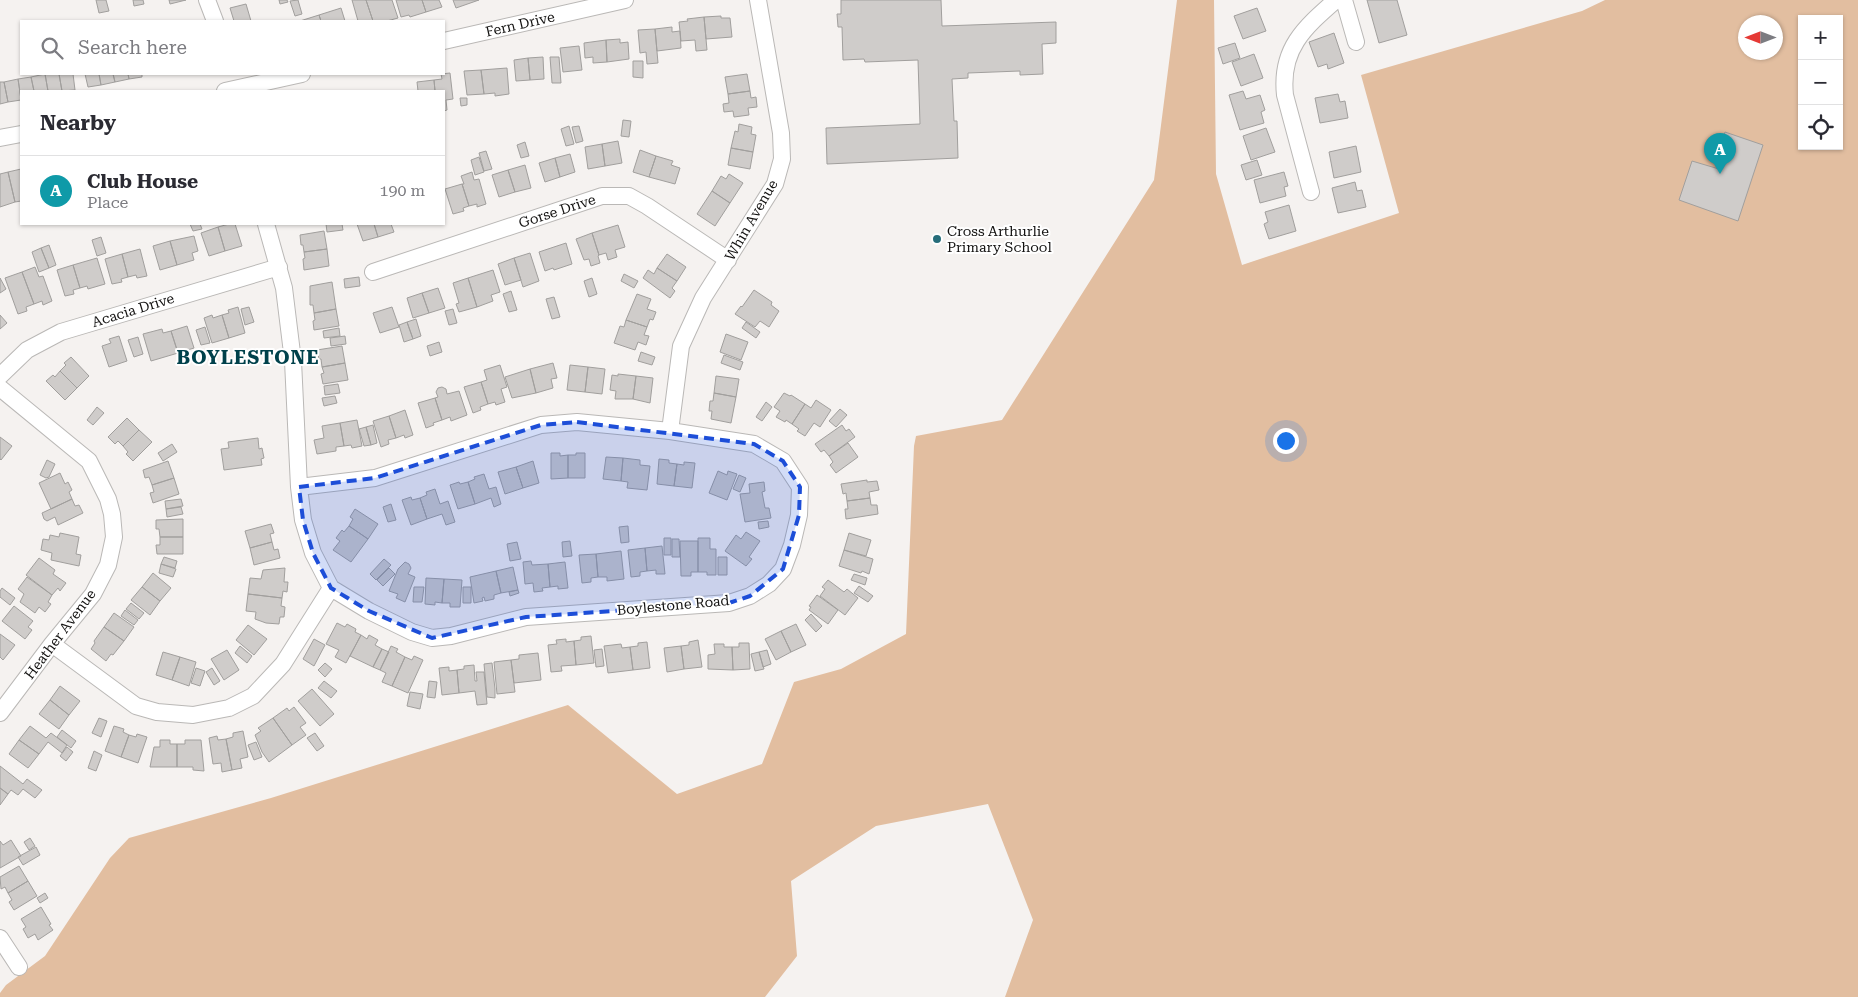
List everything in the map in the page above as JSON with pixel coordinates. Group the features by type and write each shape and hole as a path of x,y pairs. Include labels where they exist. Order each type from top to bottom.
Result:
{"street":[{"path":"207,0 215,20"},
{"name":"Fern Drive","path":"445,41 625,0"},
{"name":"Whin Avenue","path":"670,431 681,346 703,298 775,184 782,159 781,133 758,0"},
{"path":"1311,192 1286,95 1284,80 1289,56 1301,33 1336,0"},
{"path":"1344,0 1356,42"},
{"path":"233,86 296,75"},
{"path":"0,138 20,134"},
{"name":"Gorse Drive","path":"373,272 602,196 629,196 728,260"},
{"path":"52,644 136,706 157,712 192,715 229,708 253,696 283,664 331,588 313,553 303,520 299,487 293,360 284,288 266,225"},
{"name":"Acacia Drive","path":"0,376 27,350 61,332 279,266"},
{"name":"Heather Avenue","path":"0,388 89,461 108,499 112,514 114,537 108,565 93,594 52,644 0,713"},
{"name":"Boylestone Road","path":"299,487 375,478 541,426 577,422 670,431 754,444 783,461 800,487 799,515 792,545 783,569 769,584 750,596 730,603 526,617 451,636 432,638 412,632 369,611 331,588"},
{"path":"2,947 19,967"}],"highlighted area":[{"path":"577,422 754,444 783,461 800,487 799,515 783,569 750,596 729,603 526,617 432,638 369,611 331,588 313,553 303,520 299,487 375,478 541,425"}],"shaded area":[{"path":"1177,0 1214,0 1216,174 1242,265 1399,213 1361,75 1582,11 1605,0 1858,0 1858,997 1005,997 1033,920 988,804 876,826 791,881 797,956 765,997 0,997 0,993 6,985 45,956 110,858 129,838 271,798 568,705 677,794 762,764 794,682 841,669 906,634 916,436 1002,420 1154,180"}],"building":[{"path":"96,0 106,0 109,11 99,13"},
{"path":"133,0 143,0 144,4 134,6"},
{"path":"169,0 186,0 170,4"},
{"path":"279,0 287,0 288,2 280,4"},
{"path":"298,0 302,14 295,16 290,1"},
{"path":"352,0 366,0 373,20 358,20"},
{"path":"366,0 392,0 398,18 373,20"},
{"path":"396,0 422,0 426,12 410,17 409,15 401,17"},
{"path":"422,0 439,0 442,7 426,12"},
{"path":"453,0 479,0 456,8"},
{"path":"841,0 941,0 942,26 1056,22 1056,43 1042,44 1043,74 1020,75 1020,71 968,73 968,78 952,79 954,121 957,121 958,158 827,164 826,128 920,124 918,60 865,62 864,59 843,60 842,27 838,27 837,14 841,14"},
{"path":"1367,0 1397,0 1407,35 1379,43"},
{"path":"246,4 251,20 234,20 230,8"},
{"path":"341,8 345,20 321,20 319,15"},
{"path":"1257,8 1266,31 1243,39 1234,16"},
{"path":"319,15 321,20 303,20"},
{"path":"721,16 721,18 730,18 732,37 706,39 704,17"},
{"path":"704,17 707,50 696,51 695,40 681,41 679,22"},
{"path":"672,27 672,32 680,31 681,48 657,51 655,29"},
{"path":"655,29 658,63 647,64 646,52 640,53 638,30"},
{"path":"1334,33 1344,63 1328,69 1327,64 1318,67 1309,42"},
{"path":"620,39 620,43 628,42 629,59 607,62 606,40"},
{"path":"606,40 607,62 593,63 593,57 585,58 584,43"},
{"path":"1235,43 1240,58 1223,64 1218,48"},
{"path":"579,46 582,70 563,72 560,48"},
{"path":"1254,54 1263,78 1241,86 1232,62"},
{"path":"543,57 544,79 530,80 528,58"},
{"path":"550,57 559,57 561,83 552,83"},
{"path":"528,58 530,80 516,81 514,60"},
{"path":"633,61 643,61 643,78 633,77"},
{"path":"507,68 509,94 495,96 495,93 484,94 481,70"},
{"path":"481,70 484,94 467,95 464,71"},
{"path":"450,73 453,99 446,100 447,110 445,111 445,90 435,90 434,80 442,79 441,75"},
{"path":"747,74 750,91 728,94 725,77"},
{"path":"45,75 59,75 62,90 48,90"},
{"path":"45,75 48,90 34,90 31,77"},
{"path":"59,75 73,75 75,90 62,90"},
{"path":"85,75 99,75 101,85 88,87"},
{"path":"99,75 113,75 115,82 101,85"},
{"path":"113,75 128,75 129,79 115,82"},
{"path":"128,75 142,75 142,77 129,79"},
{"path":"31,77 34,90 20,90 20,92 18,79"},
{"path":"18,79 20,100 8,102 4,82"},
{"path":"434,80 435,90 418,90 417,82"},
{"path":"0,82 4,82 8,102 0,104"},
{"path":"750,91 751,98 756,97 757,107 748,108 749,115 734,117 733,111 724,112 723,104 729,103 728,94"},
{"path":"1243,91 1246,99 1260,95 1265,110 1261,112 1264,123 1240,130 1229,95"},
{"path":"1338,94 1340,102 1345,101 1348,118 1320,123 1315,98"},
{"path":"460,98 467,98 467,105 461,106"},
{"path":"623,120 631,121 629,137 621,136"},
{"path":"739,124 752,127 751,134 756,135 753,152 731,148 735,131 738,132"},
{"path":"569,126 574,144 566,146 561,129"},
{"path":"579,126 583,141 576,143 572,127"},
{"path":"1266,128 1275,152 1251,160 1243,136"},
{"path":"1725,132 1763,145 1738,221 1679,200 1692,161 1719,169 1724,157 1719,155"},
{"path":"618,141 622,163 605,166 602,144"},
{"path":"525,142 529,156 521,158 517,145"},
{"path":"602,144 605,166 588,169 585,147"},
{"path":"1356,146 1361,172 1334,178 1329,152"},
{"path":"731,148 753,152 750,169 728,165"},
{"path":"640,150 656,156 649,177 633,172"},
{"path":"486,151 492,169 484,171 479,153"},
{"path":"570,154 575,172 560,177 555,158"},
{"path":"656,156 673,161 671,165 680,168 675,184 649,177"},
{"path":"479,157 484,172 475,175 471,160"},
{"path":"555,158 560,177 545,182 539,163"},
{"path":"1257,160 1262,175 1246,180 1241,165"},
{"path":"525,165 531,188 515,192 508,170"},
{"path":"20,169 20,201 15,202 8,172"},
{"path":"508,170 515,192 499,197 492,175"},
{"path":"8,172 15,202 0,207 0,174"},
{"path":"472,172 474,180 479,179 486,204 477,207 477,204 469,206 462,184 464,184 461,176"},
{"path":"1284,172 1288,186 1284,187 1286,196 1260,203 1254,180"},
{"path":"729,174 743,183 730,203 712,191 721,176 726,179"},
{"path":"1355,182 1357,191 1362,190 1366,207 1338,213 1332,188"},
{"path":"462,184 469,206 463,208 464,211 453,214 445,189"},
{"path":"712,191 730,203 715,226 697,214"},
{"path":"1289,205 1296,231 1269,239 1264,224 1268,222 1265,212"},
{"path":"190,225 200,225 202,229 193,231"},
{"path":"235,225 242,246 225,251 218,227"},
{"path":"326,225 342,225 343,230 327,232"},
{"path":"357,225 374,225 378,237 363,241"},
{"path":"374,225 391,225 394,232 378,237"},
{"path":"618,225 625,247 615,250 617,257 608,260 606,253 599,255 592,233"},
{"path":"218,227 225,251 209,256 201,233"},
{"path":"324,231 327,249 304,252 300,235"},
{"path":"592,233 600,263 591,266 589,259 584,260 576,239"},
{"path":"194,236 198,251 192,253 194,260 177,265 170,241"},
{"path":"101,237 106,253 97,256 92,240"},
{"path":"170,241 177,265 160,270 153,246"},
{"path":"566,243 572,264 545,271 539,252"},
{"path":"49,245 56,265 49,268 41,248"},
{"path":"41,248 49,268 39,272 32,252"},
{"path":"140,249 147,276 137,278 136,275 128,277 122,254"},
{"path":"327,249 329,266 304,270 304,252"},
{"path":"530,253 539,281 523,287 514,258"},
{"path":"122,254 128,277 121,279 122,282 112,284 105,259"},
{"path":"667,254 686,267 677,281 657,268"},
{"path":"97,258 105,284 88,289 87,286 80,288 73,265"},
{"path":"514,258 521,280 505,285 498,264"},
{"path":"73,265 80,288 73,290 74,294 65,296 57,270"},
{"path":"35,267 39,277 43,276 52,301 43,305 42,301 34,304 22,272"},
{"path":"657,268 677,281 672,288 675,291 670,298 643,278 648,270 654,274"},
{"path":"493,270 500,292 491,295 493,301 477,307 468,278"},
{"path":"22,272 34,304 26,307 27,311 18,314 5,278"},
{"path":"624,274 638,281 634,288 621,281"},
{"path":"359,277 360,286 345,288 344,279"},
{"path":"0,278 6,289 0,293"},
{"path":"468,278 477,307 459,312 456,304 459,303 453,283"},
{"path":"592,278 597,294 589,297 584,281"},
{"path":"332,282 336,309 314,313 313,305 310,305 310,286"},
{"path":"438,288 445,308 429,313 422,293"},
{"path":"754,290 772,302 771,305 779,311 769,327 760,321 755,327 735,314"},
{"path":"511,291 517,310 509,312 503,294"},
{"path":"422,293 429,313 413,318 407,298"},
{"path":"637,294 651,299 647,309 656,312 653,320 650,319 647,327 626,320"},
{"path":"554,297 560,317 552,319 546,299"},
{"path":"238,307 245,333 229,338 222,315 229,313 228,310"},
{"path":"249,307 254,322 245,325 241,309"},
{"path":"392,307 399,327 380,333 373,313"},
{"path":"336,309 339,326 314,330 314,313"},
{"path":"453,309 457,323 449,325 445,311"},
{"path":"0,315 7,323 0,329"},
{"path":"212,315 213,318 222,315 229,338 212,343 204,318"},
{"path":"416,319 421,336 413,339 407,322"},
{"path":"626,320 647,327 644,335 649,336 646,345 638,342 635,350 614,343 620,326 624,327"},
{"path":"407,322 413,339 404,342 399,325"},
{"path":"746,322 760,332 756,338 742,328"},
{"path":"187,326 194,348 178,353 171,331"},
{"path":"205,327 210,343 201,345 196,330"},
{"path":"339,328 340,336 324,338 323,331"},
{"path":"162,329 163,333 171,331 178,353 151,361 143,334"},
{"path":"726,334 748,342 741,360 720,352"},
{"path":"119,336 127,361 109,367 102,346 111,343 109,339"},
{"path":"345,336 346,344 331,346 330,338"},
{"path":"138,337 143,354 134,357 128,340"},
{"path":"439,342 442,352 430,356 427,346"},
{"path":"342,346 345,363 322,367 317,350"},
{"path":"641,352 655,357 652,365 638,361"},
{"path":"724,355 743,362 740,370 721,363"},
{"path":"71,357 89,376 77,388 60,371 66,365 64,363"},
{"path":"345,363 348,380 323,384 321,374 324,373 322,367"},
{"path":"553,363 557,378 551,379 553,388 536,393 530,369"},
{"path":"500,365 507,387 501,389 505,402 496,405 495,402 488,404 481,382 487,380 484,370"},
{"path":"570,365 588,367 585,392 567,390"},
{"path":"588,367 605,369 602,394 585,392"},
{"path":"530,369 536,393 512,398 505,377"},
{"path":"60,371 77,388 65,400 46,381 53,375 55,377"},
{"path":"618,374 636,376 633,399 615,399 616,391 610,390 612,375 618,376"},
{"path":"636,376 653,378 650,403 633,399"},
{"path":"716,376 739,379 736,397 714,393"},
{"path":"481,382 488,404 480,407 481,410 473,413 464,387"},
{"path":"338,384 340,393 325,395 324,386"},
{"path":"438,388 446,389 447,394 459,391 467,415 451,421 450,417 442,420 435,398 438,397 436,392"},
{"path":"714,393 736,397 731,423 711,419 712,411 709,411 710,401 713,401"},
{"path":"784,393 805,404 792,424 776,417 780,411 774,407"},
{"path":"335,396 337,403 324,406 322,398"},
{"path":"435,398 442,420 426,428 418,403"},
{"path":"816,400 831,410 820,427 814,423 805,436 797,431 799,429 792,424 805,404 811,408"},
{"path":"766,402 772,407 762,421 756,417"},
{"path":"97,407 104,413 93,425 87,420"},
{"path":"840,409 847,415 836,427 829,421"},
{"path":"405,410 413,435 405,438 404,435 396,438 389,416"},
{"path":"389,416 396,438 388,440 389,444 381,447 373,421"},
{"path":"127,418 139,430 123,446 118,441 115,444 108,437"},
{"path":"357,420 362,446 352,448 351,445 344,446 340,423"},
{"path":"340,423 344,446 336,447 336,451 317,454 314,440 324,438 322,426"},
{"path":"373,425 377,443 371,445 366,427"},
{"path":"842,425 846,431 849,429 855,437 829,456 824,450 821,452 815,444"},
{"path":"366,427 371,445 364,446 359,429"},
{"path":"139,430 152,442 133,461 126,454 128,452 123,446"},
{"path":"0,437 12,446 1,460 0,459"},
{"path":"258,438 259,449 262,448 264,458 261,459 262,465 224,470 221,449 229,448 228,442"},
{"path":"848,443 858,457 836,473 830,465 833,462 829,456"},
{"path":"172,444 177,452 163,461 158,453"},
{"path":"551,453 560,453 560,456 568,455 568,478 551,479"},
{"path":"576,453 585,453 585,478 568,478 568,455 576,455"},
{"path":"606,457 623,458 621,481 603,479"},
{"path":"623,458 640,460 640,465 650,466 647,490 627,488 628,482 621,481"},
{"path":"659,459 669,460 669,463 677,464 674,486 657,484"},
{"path":"47,460 55,464 49,477 46,478 40,475"},
{"path":"168,461 174,478 152,485 149,477 145,478 143,470"},
{"path":"533,461 539,483 523,488 516,467"},
{"path":"684,462 695,463 692,488 674,486 677,464 684,465"},
{"path":"516,467 523,488 505,494 498,472"},
{"path":"718,471 727,475 728,471 737,474 727,500 709,493"},
{"path":"60,473 65,484 68,482 72,490 69,492 72,499 51,509 39,483"},
{"path":"484,474 489,489 496,487 501,504 494,507 491,498 475,504 468,482 475,479 474,477"},
{"path":"739,475 746,478 740,492 733,489"},
{"path":"174,478 179,494 153,503 150,493 154,492 152,485"},
{"path":"867,480 867,482 877,481 879,490 869,492 870,498 847,501 846,493 843,494 841,484"},
{"path":"459,482 460,484 468,482 475,504 458,509 450,485"},
{"path":"764,482 765,491 762,492 765,508 769,508 771,518 745,522 740,494 750,493 749,484"},
{"path":"435,489 440,504 448,501 455,522 446,525 442,514 427,519 420,498 427,495 426,492"},
{"path":"411,497 412,500 420,498 427,519 411,525 402,500"},
{"path":"870,498 871,505 877,505 878,514 846,519 845,509 848,509 847,501"},
{"path":"72,499 75,506 79,505 83,513 58,525 55,517 47,521 44,519 42,513"},
{"path":"181,499 183,506 166,509 165,501"},
{"path":"391,504 396,520 388,522 383,507"},
{"path":"181,507 183,514 167,517 166,509"},
{"path":"355,509 378,524 368,539 349,526 353,519 350,517"},
{"path":"183,519 183,537 160,537 159,529 156,529 156,520"},
{"path":"768,521 769,527 759,529 758,522"},
{"path":"271,524 274,533 270,534 272,542 250,548 245,531"},
{"path":"349,526 368,539 351,562 333,550 340,541 336,538 342,530 344,532"},
{"path":"628,526 629,542 621,543 619,527"},
{"path":"746,532 760,541 749,557 752,559 746,566 725,551 736,535 741,539"},
{"path":"60,533 79,537 76,554 81,555 79,566 51,560 52,553 41,550 43,539 49,540 50,535 59,537"},
{"path":"849,533 871,540 866,556 844,550"},
{"path":"160,537 183,537 183,554 157,554 156,545 160,545"},
{"path":"664,538 671,538 671,555 664,555"},
{"path":"698,538 710,538 710,549 716,549 716,575 698,572"},
{"path":"672,539 679,539 680,557 672,557"},
{"path":"570,541 572,556 563,557 562,542"},
{"path":"680,541 698,541 698,572 691,572 691,576 681,576"},
{"path":"272,542 274,550 278,549 280,558 254,565 250,548"},
{"path":"517,542 521,559 510,561 507,544"},
{"path":"662,546 665,574 656,574 656,570 647,571 645,548"},
{"path":"645,548 647,571 640,572 640,576 631,577 628,550"},
{"path":"844,550 873,559 869,574 839,566"},
{"path":"621,551 624,579 607,581 607,577 598,577 596,554"},
{"path":"596,554 598,577 591,578 591,582 582,583 579,555"},
{"path":"164,557 177,561 175,568 161,564"},
{"path":"718,557 727,557 727,575 718,575"},
{"path":"39,558 55,570 53,574 66,583 60,591 58,588 52,595 26,575"},
{"path":"384,559 391,565 376,580 370,574"},
{"path":"531,561 532,565 548,564 550,587 542,588 543,591 534,592 533,583 525,584 523,562"},
{"path":"405,562 411,568 408,574 415,577 405,602 396,598 398,594 389,591 398,569"},
{"path":"565,562 568,588 558,589 558,586 550,587 548,564"},
{"path":"161,564 176,569 173,577 159,573"},
{"path":"513,567 518,590 501,593 496,571"},
{"path":"285,568 284,582 288,582 287,592 283,591 282,598 248,594 250,578 261,579 263,570"},
{"path":"389,568 395,574 383,586 377,580"},
{"path":"496,571 501,593 494,595 494,599 485,601 484,597 482,598 483,601 474,603 470,577"},
{"path":"153,573 171,588 160,601 142,587"},
{"path":"854,574 867,578 865,585 851,580"},
{"path":"27,577 52,595 48,602 51,604 45,612 39,607 35,613 20,602 24,594 18,589"},
{"path":"426,578 444,579 442,603 435,602 435,605 425,604"},
{"path":"444,579 462,580 460,607 450,607 450,603 442,603"},
{"path":"828,580 844,592 847,589 858,598 845,615 820,596 825,589 822,587"},
{"path":"859,586 873,596 868,602 854,593"},
{"path":"142,587 160,601 150,615 131,600"},
{"path":"414,587 424,587 422,602 413,602"},
{"path":"463,587 471,587 471,603 463,603"},
{"path":"2,588 15,598 10,605 0,597"},
{"path":"518,590 519,593 510,596 509,592"},
{"path":"248,594 282,598 281,606 285,607 284,617 280,617 279,624 266,623 255,619 256,612 246,611"},
{"path":"817,595 838,610 828,624 809,610 811,607 809,606"},
{"path":"131,603 144,613 139,619 126,609"},
{"path":"14,606 33,621 28,627 32,630 25,639 2,621"},
{"path":"125,610 138,620 134,625 121,616"},
{"path":"114,613 134,627 124,641 104,627"},
{"path":"811,614 822,626 816,632 805,620"},
{"path":"337,623 345,627 347,624 356,629 355,632 361,635 346,663 335,657 339,650 326,644"},
{"path":"796,624 806,645 791,652 781,631"},
{"path":"248,625 267,639 254,655 236,640"},
{"path":"104,627 124,641 106,661 91,649"},
{"path":"781,631 791,652 776,660 765,639"},
{"path":"0,634 15,645 3,660 0,657"},
{"path":"361,635 367,639 369,635 378,640 375,645 382,649 373,667 350,656"},
{"path":"591,636 594,663 576,665 574,641 581,640 581,637"},
{"path":"314,639 325,645 314,666 303,659"},
{"path":"566,639 566,642 574,641 576,665 561,666 562,671 551,672 548,645 557,644 556,640"},
{"path":"698,640 702,667 684,669 681,646 689,645 689,642"},
{"path":"647,642 650,668 633,670 630,647 638,646 638,643"},
{"path":"739,643 749,643 750,669 733,670 732,647 739,647"},
{"path":"621,644 622,648 630,647 633,670 608,673 604,646"},
{"path":"714,644 724,644 724,647 732,647 733,670 708,669 708,655 715,654"},
{"path":"240,646 252,656 247,663 235,653"},
{"path":"391,646 398,649 396,652 405,657 392,686 382,682 386,673 380,670"},
{"path":"681,646 684,669 667,672 664,648"},
{"path":"382,649 389,652 380,670 373,667"},
{"path":"602,649 604,666 596,667 594,650"},
{"path":"227,650 239,670 224,680 211,659"},
{"path":"767,650 771,664 763,667 759,652"},
{"path":"163,652 180,657 172,680 156,675"},
{"path":"759,652 764,669 755,671 751,654"},
{"path":"538,653 541,680 514,683 511,660 519,659 519,655"},
{"path":"414,656 423,660 408,693 392,686 405,657 412,660"},
{"path":"180,657 196,662 189,686 172,680"},
{"path":"511,660 515,692 497,694 494,662"},
{"path":"325,663 332,669 325,677 318,670"},
{"path":"492,663 495,698 487,697 484,664"},
{"path":"474,665 475,681 477,681 476,672 484,672 487,704 477,705 475,691 459,693 457,670 464,669 464,666"},
{"path":"449,667 449,671 457,670 459,693 442,695 439,668"},
{"path":"196,668 205,671 200,686 191,683"},
{"path":"212,668 220,681 214,685 206,672"},
{"path":"324,681 337,691 331,698 318,688"},
{"path":"429,681 437,682 435,698 427,697"},
{"path":"60,686 80,701 69,715 50,700"},
{"path":"312,689 334,714 320,726 298,701"},
{"path":"410,692 423,694 420,709 407,706"},
{"path":"50,700 69,715 59,729 39,714"},
{"path":"294,707 306,723 300,727 306,735 292,745 273,718 287,708 289,711"},
{"path":"99,718 107,721 101,737 92,733"},
{"path":"273,718 292,745 269,762 262,752 255,735 261,731 258,728"},
{"path":"30,726 46,738 51,733 67,745 62,753 48,742 39,754 19,740"},
{"path":"114,726 124,729 123,732 129,735 121,757 105,751"},
{"path":"62,730 76,741 71,748 57,737"},
{"path":"243,731 248,757 240,759 242,768 232,770 226,739 233,737 233,733"},
{"path":"315,733 324,746 317,751 307,738"},
{"path":"137,734 147,737 138,763 121,757 129,735 136,737"},
{"path":"217,736 218,740 226,739 232,770 222,772 221,763 213,764 209,738"},
{"path":"19,740 39,754 28,768 9,754"},
{"path":"160,740 170,740 170,744 177,744 177,767 150,767 154,747 160,747"},
{"path":"185,740 201,740 204,771 193,770 193,767 177,767 177,744 185,744"},
{"path":"256,742 262,757 254,760 248,745"},
{"path":"67,747 73,752 66,761 60,756"},
{"path":"94,751 102,755 96,771 88,768"},
{"path":"0,766 23,784 27,779 42,790 35,798 23,789 18,795 11,790 8,794 0,788"},
{"path":"0,788 8,794 0,805"},
{"path":"30,838 35,846 29,850 24,842"},
{"path":"11,840 21,856 0,868 0,841 3,845"},
{"path":"36,847 40,855 23,865 18,857"},
{"path":"19,866 28,881 8,893 5,887 1,889 0,877"},
{"path":"28,881 37,896 14,910 9,902 12,900 8,893"},
{"path":"45,893 48,898 40,903 37,898"},
{"path":"41,907 53,930 38,940 35,934 28,938 23,929 26,927 21,919"}],"place":[{"name":"Club House","path":"1720,174"},
{"name":"Cross Arthurlie Primary School","path":"937,239"}],"district":[{"name":"BOYLESTONE","path":"248,357"}]}
